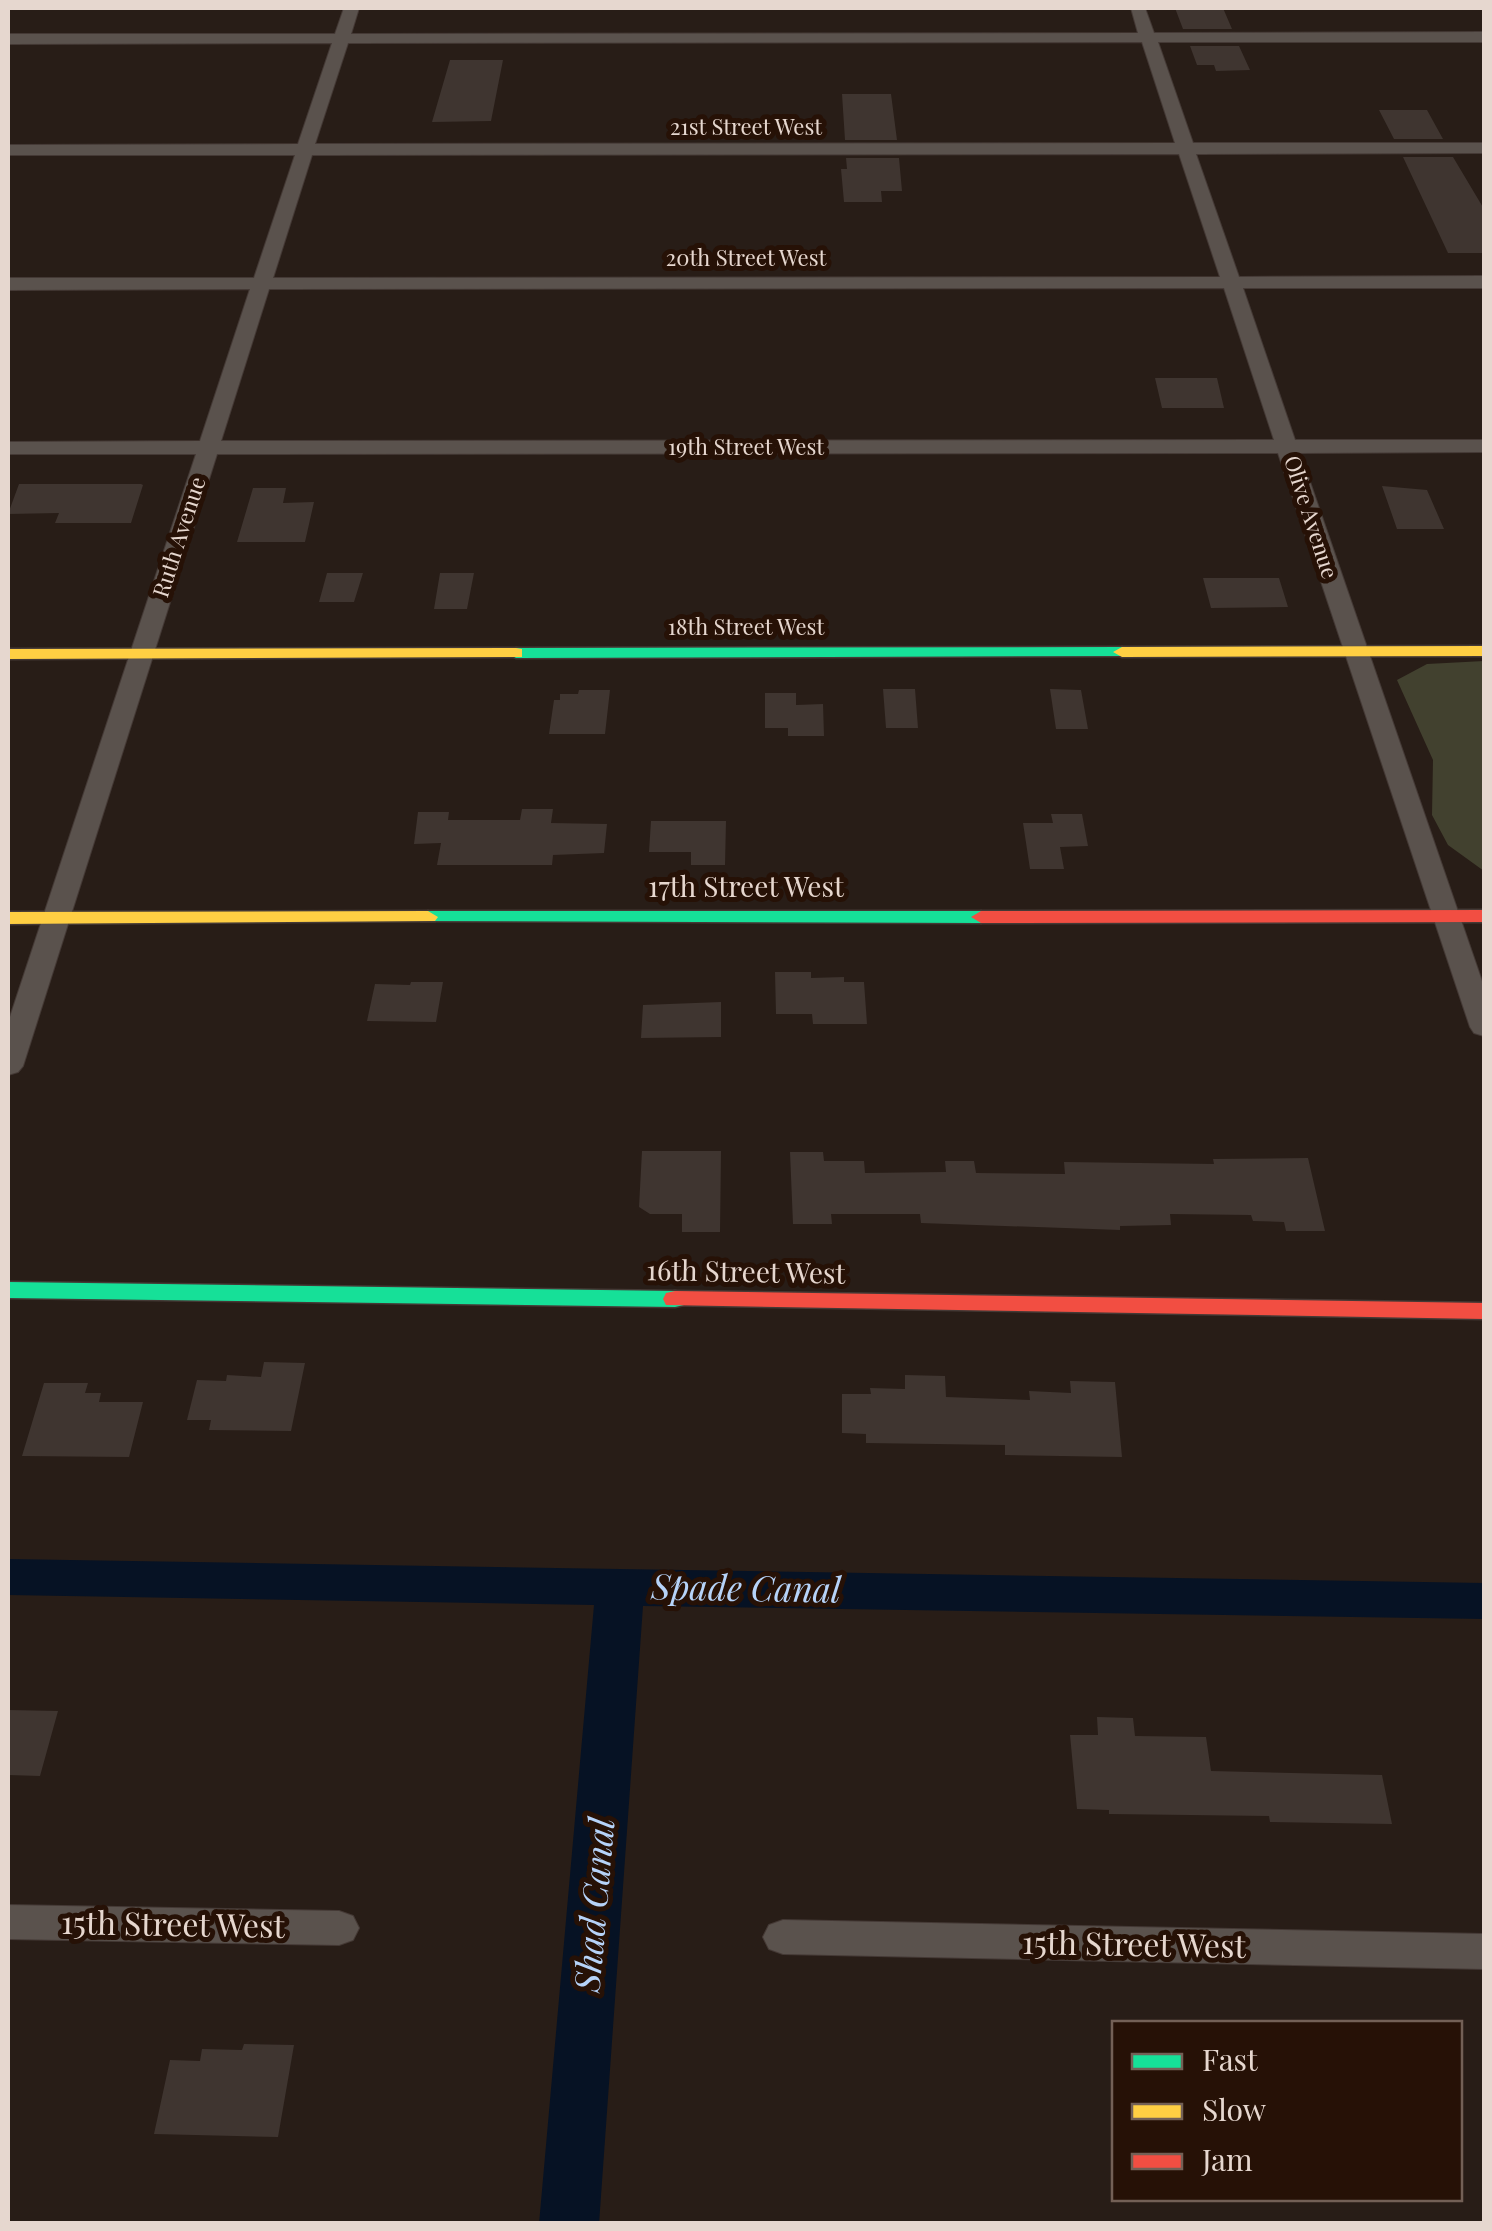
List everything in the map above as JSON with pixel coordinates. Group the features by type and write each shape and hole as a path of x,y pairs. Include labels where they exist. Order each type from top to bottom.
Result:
{"street":[{"name":"Ruth Avenue","path":"8,1066 352,8"},
{"name":"Olive Avenue","path":"1138,8 1484,1026"},
{"path":"8,39 1484,37"},
{"name":"21st Street West","path":"8,150 1484,148"},
{"name":"20th Street West","path":"8,284 1484,282"},
{"name":"19th Street West","path":"8,448 1484,446"},
{"name":"18th Street West","path":"8,654 1484,651"},
{"name":"17th Street West","path":"8,918 1484,916"},
{"name":"16th Street West","path":"8,1290 1484,1311"},
{"name":"15th Street West","path":"8,1922 338,1928"},
{"name":"15th Street West","path":"783,1937 1484,1952"}],"shaded area":[{"path":"1484,661 1484,871 1448,845 1432,815 1433,760 1397,680 1427,664"}],"building":[{"path":"1175,8 1223,8 1232,29 1183,29"},
{"path":"1190,46 1239,46 1250,70 1216,71 1214,65 1197,65"},
{"path":"450,60 503,60 491,121 432,122"},
{"path":"842,94 891,94 897,140 845,140"},
{"path":"1379,110 1427,110 1443,139 1394,139"},
{"path":"1403,157 1453,157 1484,209 1484,253 1448,253"},
{"path":"846,158 899,158 902,191 881,191 882,202 844,202 841,169 847,169"},
{"path":"1155,378 1217,378 1224,408 1162,408"},
{"path":"19,484 143,485 131,523 55,523 59,513 8,514"},
{"path":"1382,486 1427,490 1444,529 1397,529"},
{"path":"253,488 286,488 283,503 314,502 305,542 237,542"},
{"path":"327,573 363,573 354,602 319,602"},
{"path":"440,573 474,573 467,609 434,609"},
{"path":"1203,578 1279,578 1288,607 1211,608"},
{"path":"883,689 915,689 918,728 886,728"},
{"path":"1050,689 1081,690 1088,729 1056,729"},
{"path":"579,690 610,690 605,734 549,734 554,700 560,700 560,694 578,694"},
{"path":"765,693 796,693 796,705 823,704 824,736 788,736 788,728 765,728"},
{"path":"522,809 553,809 551,823 607,824 604,853 553,855 552,865 437,865 441,843 414,844 418,812 449,812 448,820 520,820"},
{"path":"1051,814 1082,814 1088,846 1060,847 1064,869 1030,869 1023,823 1053,823"},
{"path":"651,821 726,821 725,865 691,865 691,852 649,852"},
{"path":"775,972 811,972 811,978 844,977 844,982 864,982 867,1024 813,1024 812,1014 776,1014"},
{"path":"443,982 436,1022 367,1021 375,984"},
{"path":"721,1002 721,1037 641,1038 643,1005"},
{"path":"642,1151 721,1151 720,1232 682,1232 682,1214 650,1214 639,1207"},
{"path":"790,1152 823,1152 824,1161 864,1161 865,1173 946,1172 945,1161 974,1161 976,1173 1065,1174 1064,1162 1214,1164 1213,1159 1308,1158 1325,1231 1286,1231 1284,1222 1253,1221 1251,1215 1170,1214 1171,1225 1120,1226 1120,1230 921,1223 920,1214 831,1214 832,1224 793,1224"},
{"path":"264,1362 305,1363 291,1431 209,1430 211,1420 187,1420 197,1380 226,1381 227,1375 261,1377"},
{"path":"905,1375 945,1376 946,1397 1030,1400 1029,1391 1071,1393 1070,1381 1115,1382 1122,1457 1005,1455 1005,1445 866,1443 866,1434 842,1433 842,1394 871,1394 870,1388 905,1389"},
{"path":"44,1383 88,1383 85,1393 101,1393 99,1402 143,1402 129,1457 22,1456"},
{"path":"8,1710 58,1711 40,1776 8,1775"},
{"path":"1097,1717 1133,1718 1135,1736 1206,1737 1211,1771 1382,1775 1392,1824 1270,1822 1269,1816 1109,1814 1109,1810 1077,1809 1070,1735 1098,1735"},
{"path":"244,2044 294,2045 278,2137 154,2134 170,2060 200,2061 202,2049 242,2050"}],"waterway":[{"name":"Spade Canal","path":"8,1577 1484,1601"},
{"name":"Shad Canal","path":"569,2224 620,1587"}],"traffic: fast":[{"path":"516,653 1122,652"},
{"path":"428,917 981,917"},
{"path":"8,1290 675,1299"}],"traffic: slow":[{"path":"1122,652 1484,651"},
{"path":"8,654 516,653"},
{"path":"8,918 428,917"}],"traffic: jam":[{"path":"981,917 1484,916"},
{"path":"675,1299 1484,1311"}]}
